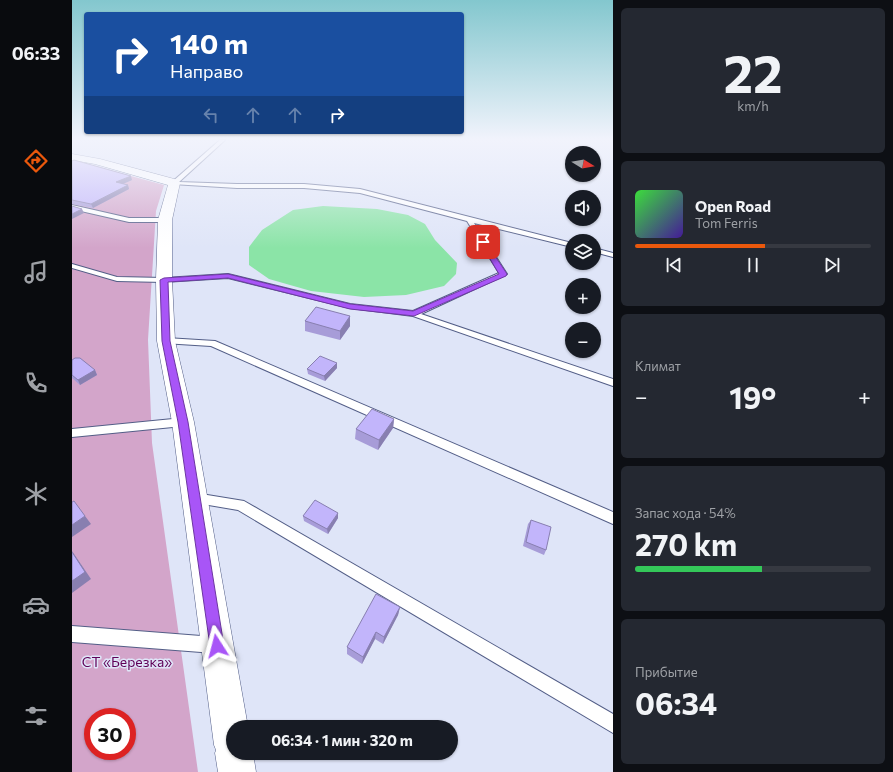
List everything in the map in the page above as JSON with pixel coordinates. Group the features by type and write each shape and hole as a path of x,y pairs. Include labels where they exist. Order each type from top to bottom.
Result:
{"street":[{"path":"149,176 174,183 165,220 164,280 166,341 183,422 229,720"},
{"path":"235,760 237,772"}],"lane":[{"path":"174,183 182,176"},
{"path":"174,183 237,186 304,186 360,191 565,243"},
{"path":"72,207 129,220 165,220"},
{"path":"414,314 503,274 469,220"},
{"path":"601,252 613,255"},
{"path":"72,266 117,279 164,280 228,276 350,306 414,314 613,383"},
{"path":"166,341 212,343 613,518"},
{"path":"72,433 183,422"},
{"path":"195,498 240,504 613,724"},
{"path":"72,634 217,646"}],"green space":[{"name":"СТ «Березка»","path":"72,176 131,176 164,185 156,211 148,340 152,443 198,772 72,772"}],"shaded area":[{"path":"323,206 377,209 408,215 425,224 435,240 457,263 456,274 444,286 406,295 364,297 311,291 269,279 249,265 249,247 262,230 293,210"}],"building":[{"path":"72,176 131,176 116,182 128,185 91,204 72,200"},
{"path":"72,206 82,209 72,214"},
{"path":"316,307 350,316 340,331 305,321"},
{"path":"320,356 337,363 324,376 307,369"},
{"path":"75,358 80,358 95,370 78,380 72,375 72,360"},
{"path":"372,409 394,419 379,440 356,429"},
{"path":"315,500 338,513 327,529 303,516"},
{"path":"74,501 85,516 72,525 72,502"},
{"path":"531,520 551,527 546,550 526,542"},
{"path":"72,552 85,572 72,581"},
{"path":"376,594 400,607 384,637 376,632 363,657 347,647"}],"route":[{"path":"217,646 183,422 166,341 164,280 228,276 350,306 414,314 503,274 483,242"}]}
